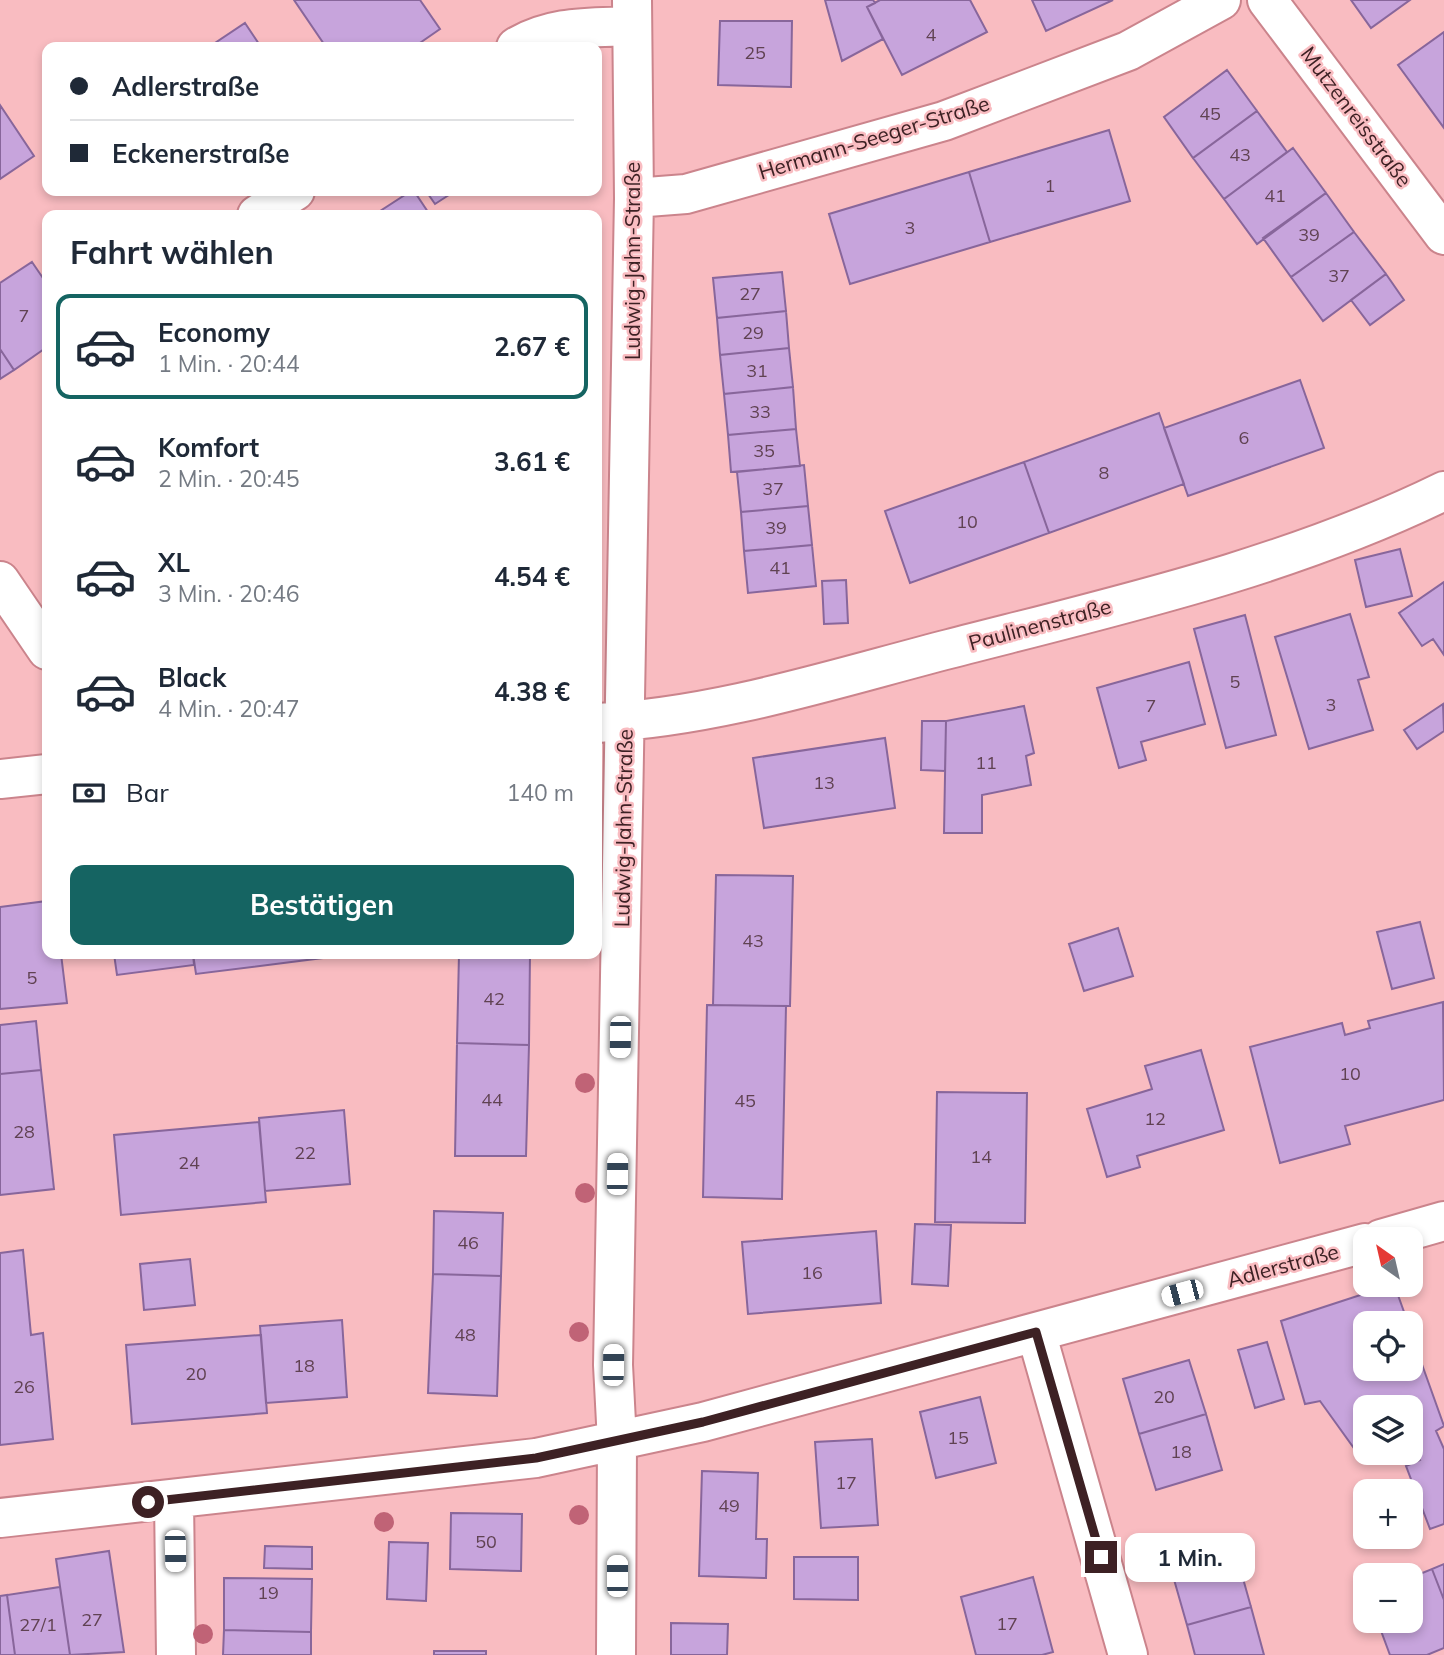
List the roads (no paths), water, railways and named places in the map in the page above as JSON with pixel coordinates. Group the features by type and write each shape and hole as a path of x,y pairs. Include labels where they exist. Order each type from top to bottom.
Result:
{"street":[{"name":"Hermann-Seeger-Straße","path":"634,198 686,194 944,121 1128,51 1221,0"},
{"name":"Mutzenreisstraße","path":"1267,0 1444,235"},
{"name":"Ludwig-Jahn-Straße","path":"616,1655 617,1442 613,1351 611,722 634,198 632,13"},
{"path":"524,42 538,34 632,13"},
{"path":"265,210 287,196"},
{"name":"Paulinenstraße","path":"611,722 722,708 1210,578 1379,523 1444,491"},
{"path":"0,581 42,643"},
{"path":"0,779 42,775"},
{"path":"1423,1228 1444,1222"},
{"name":"Adlerstraße","path":"0,1518 536,1458 617,1442 1353,1246"},
{"path":"1036,1332 1128,1655"},
{"path":"174,1499 176,1655"}]}
